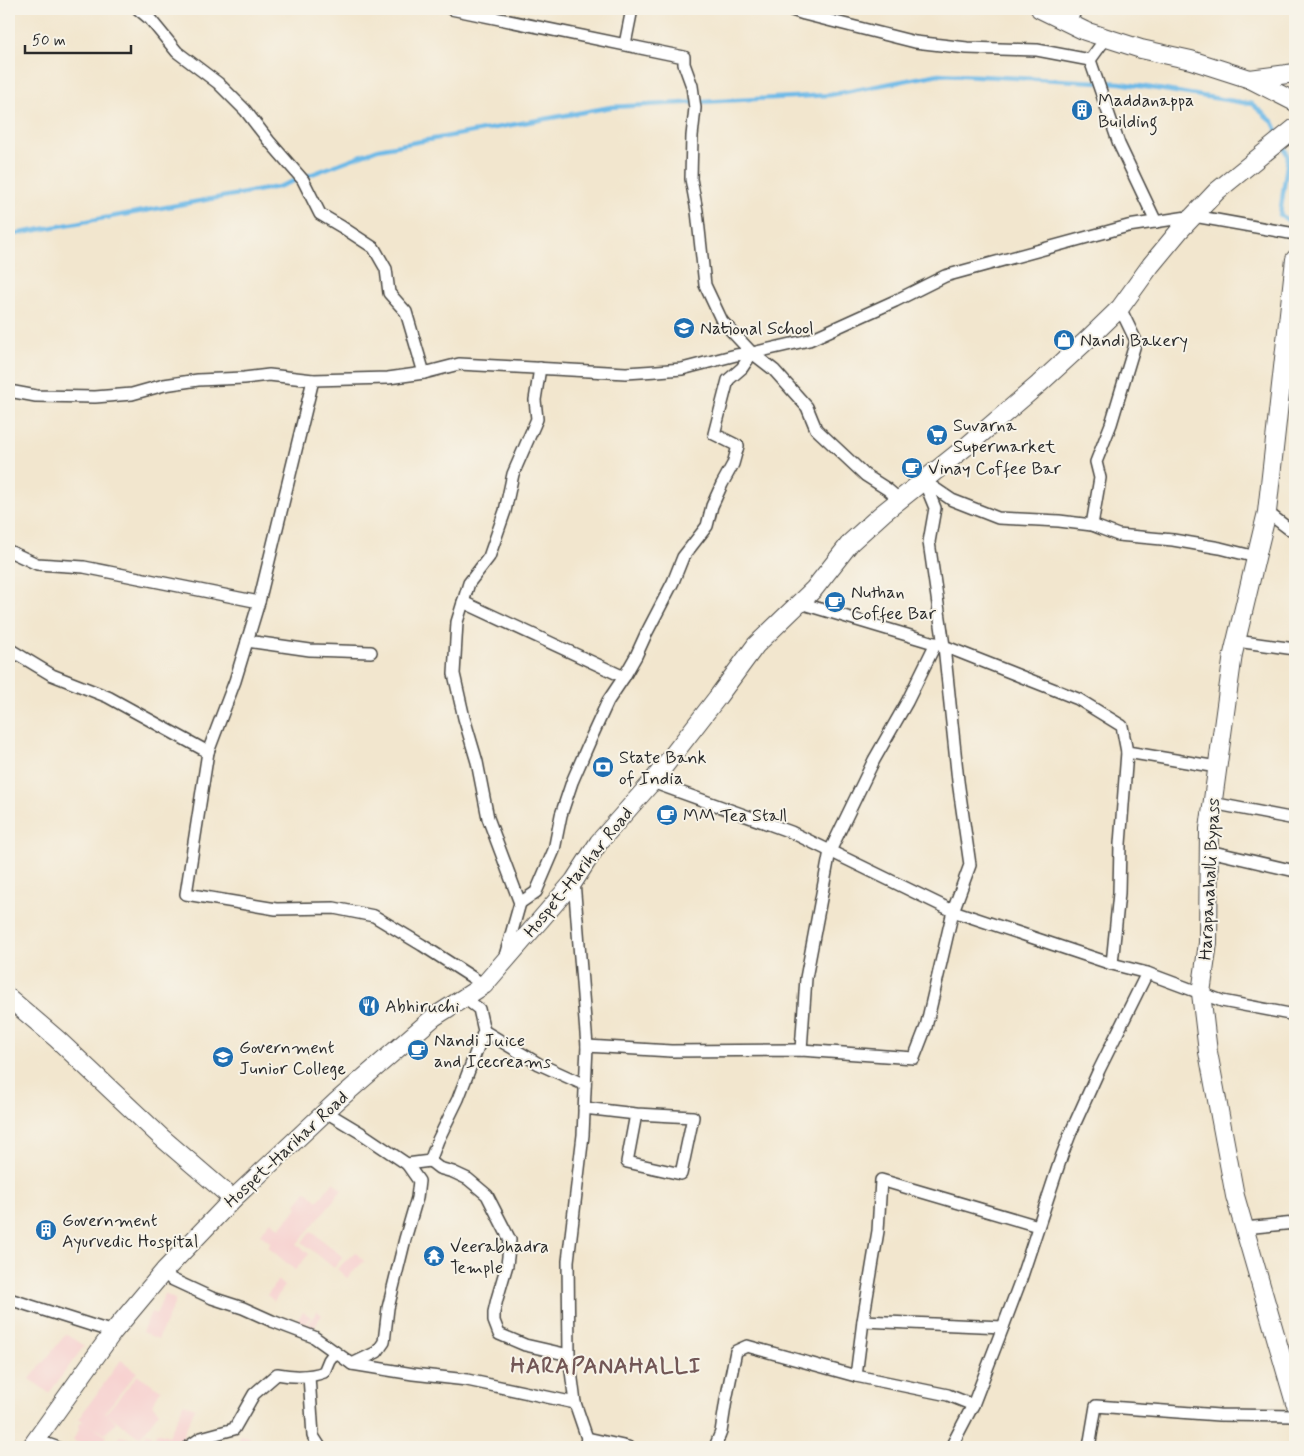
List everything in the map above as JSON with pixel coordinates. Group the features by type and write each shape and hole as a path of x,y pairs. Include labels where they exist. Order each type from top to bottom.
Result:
{"main road":[{"path":"1040,9 1073,16 1086,31 1106,38 1141,49 1191,60 1250,79 1295,102"},
{"path":"1250,79 1295,73"},
{"name":"Hospet-Harihar Road","path":"34,1444 113,1332 165,1270 233,1199 324,1113 434,1017 484,985 574,881 599,842 652,782 756,645 814,589 851,542 1040,384 1120,308 1151,265 1217,191 1295,128"},
{"name":"Harapanahalli Bypass","path":"1295,259 1267,512 1233,654 1212,803 1209,829 1208,942 1201,993 1208,1052 1235,1196 1295,1404"},
{"path":"9,998 57,1039 161,1137 233,1199"}],"street":[{"path":"138,9 150,19 177,52 218,83 245,110 303,180 320,214 342,226 374,248 386,269 389,293 406,312 424,373"},
{"path":"451,9 488,12 684,57 695,108 691,179 697,211 705,285 722,321 752,353 774,370 807,408 816,428 865,475 900,500"},
{"path":"625,44 632,9"},
{"path":"789,9 915,42 968,48 1037,50 1090,60"},
{"path":"1090,60 1106,38"},
{"path":"1090,60 1118,144 1156,222"},
{"path":"9,392 36,396 95,397 132,394 164,385 198,380 269,375 313,380 388,378 424,373 459,364 626,372 682,368 809,340 945,276 1128,226 1194,216 1295,234"},
{"path":"1092,525 1100,478 1096,462 1111,424 1136,341 1120,308"},
{"path":"520,903 536,892 554,850 561,815 572,782 608,701 636,656 673,582 683,557 707,526 712,506 733,464 738,446 714,434 728,380 742,368 752,353"},
{"path":"504,962 520,903 488,818 477,762 454,674 457,622 469,583 490,557 505,512 513,474 537,419 535,400 540,368"},
{"path":"313,380 259,602 235,681 208,752 186,894 276,908 334,908 374,916 484,985"},
{"path":"924,481 952,500 998,518 1092,525 1118,534 1173,540 1220,548 1256,557"},
{"path":"587,1046 671,1051 801,1050 914,1058 926,1027 953,911 970,865 940,644 929,542 935,508 924,481"},
{"path":"1267,512 1289,529 1295,529"},
{"path":"9,551 38,564 84,567 259,602"},
{"path":"463,602 624,677"},
{"path":"800,603 940,644 1078,699 1122,726 1127,752 1120,844 1119,893 1112,964"},
{"path":"247,641 310,650 371,652"},
{"path":"1236,641 1295,649"},
{"path":"801,1050 806,978 830,851 874,760 940,644"},
{"path":"9,649 52,675 108,697 208,752"},
{"path":"1127,752 1217,767"},
{"path":"652,782 791,832 953,911 1112,964 1147,973 1222,1001 1295,1015"},
{"path":"1212,803 1295,819"},
{"path":"1209,851 1295,871"},
{"path":"574,881 587,1046 583,1135 568,1261 569,1355 574,1403 586,1442 628,1447"},
{"path":"952,1447 973,1405 1020,1282 1071,1132 1147,973"},
{"path":"430,1161 458,1099 484,1031 479,1009 463,997"},
{"path":"484,1031 539,1064 585,1085"},
{"path":"584,1108 636,1114 693,1117 681,1174 627,1162 636,1114"},
{"path":"324,1113 331,1115 361,1133 407,1164 419,1181 417,1198 404,1239 388,1308 384,1342 376,1352 352,1364"},
{"path":"407,1164 430,1161 438,1168 468,1178 487,1195 510,1240 507,1265 496,1299 494,1312 494,1321 499,1334 525,1345 569,1355"},
{"path":"856,1376 878,1231 881,1180 1038,1226"},
{"path":"1244,1228 1295,1223"},
{"path":"165,1270 171,1279 212,1298 243,1308 314,1337 352,1364 467,1380 574,1403"},
{"path":"9,1299 113,1332"},
{"path":"863,1321 1003,1327"},
{"path":"715,1447 722,1432 726,1400 736,1351 746,1346 856,1376 948,1395 973,1405"},
{"path":"188,1447 201,1438 234,1429 254,1394 277,1374 290,1377 309,1376 324,1372 335,1352"},
{"path":"309,1376 313,1436 320,1447"},
{"path":"1089,1447 1096,1406 1219,1415 1295,1416"},
{"path":"34,1444 56,1447"}],"shaded area":[{"path":"333,1182 342,1190 297,1244 309,1254 295,1270 268,1247 271,1243 260,1234 271,1221 280,1228 298,1207 296,1204 306,1191 318,1201"},
{"path":"311,1231 343,1257 334,1268 302,1242"},
{"path":"355,1252 364,1261 347,1278 337,1269"},
{"path":"278,1280 285,1286 274,1301 267,1295"},
{"path":"165,1294 176,1300 158,1339 142,1332 151,1312 156,1314"},
{"path":"317,1311 322,1315 310,1333 305,1329"},
{"path":"303,1312 311,1317 302,1330 294,1324"},
{"path":"66,1334 84,1346 49,1393 30,1379"},
{"path":"121,1360 137,1372 105,1412 116,1422 105,1434 87,1423 106,1436 100,1447 84,1447 73,1440 79,1429 78,1425 83,1421 79,1418"},
{"path":"138,1375 161,1390 152,1404 159,1412 140,1438 106,1413"},
{"path":"184,1403 195,1408 178,1447 115,1447 119,1436 142,1441 147,1433 152,1435 151,1442 155,1445 152,1442 157,1432 169,1436"},
{"path":"239,1435 250,1437 250,1447 238,1447"}],"waterway":[{"path":"9,235 278,187 378,149 611,107 830,95 939,74 1120,83 1252,104 1273,122 1279,135"},
{"path":"1283,144 1288,157 1280,215 1295,225"}],"place":[{"name":"Maddanappa Building","path":"1082,110"},
{"name":"National School","path":"684,328"},
{"name":"Nandi Bakery","path":"1064,340"},
{"name":"Suvarna Supermarket","path":"937,435"},
{"name":"Vinay Coffee Bar","path":"912,468"},
{"name":"Nuthan Coffee Bar","path":"835,602"},
{"name":"State Bank of India","path":"603,767"},
{"name":"MM Tea Stall","path":"667,815"},
{"name":"Abhiruchi","path":"369,1006"},
{"name":"Nandi Juice and Icecreams","path":"418,1050"},
{"name":"Government Junior College","path":"223,1057"},
{"name":"Government Ayurvedic Hospital","path":"46,1230"},
{"name":"Veerabhadra Temple","path":"434,1256"}],"district":[{"name":"HARAPANAHALLI","path":"606,1365"}]}
